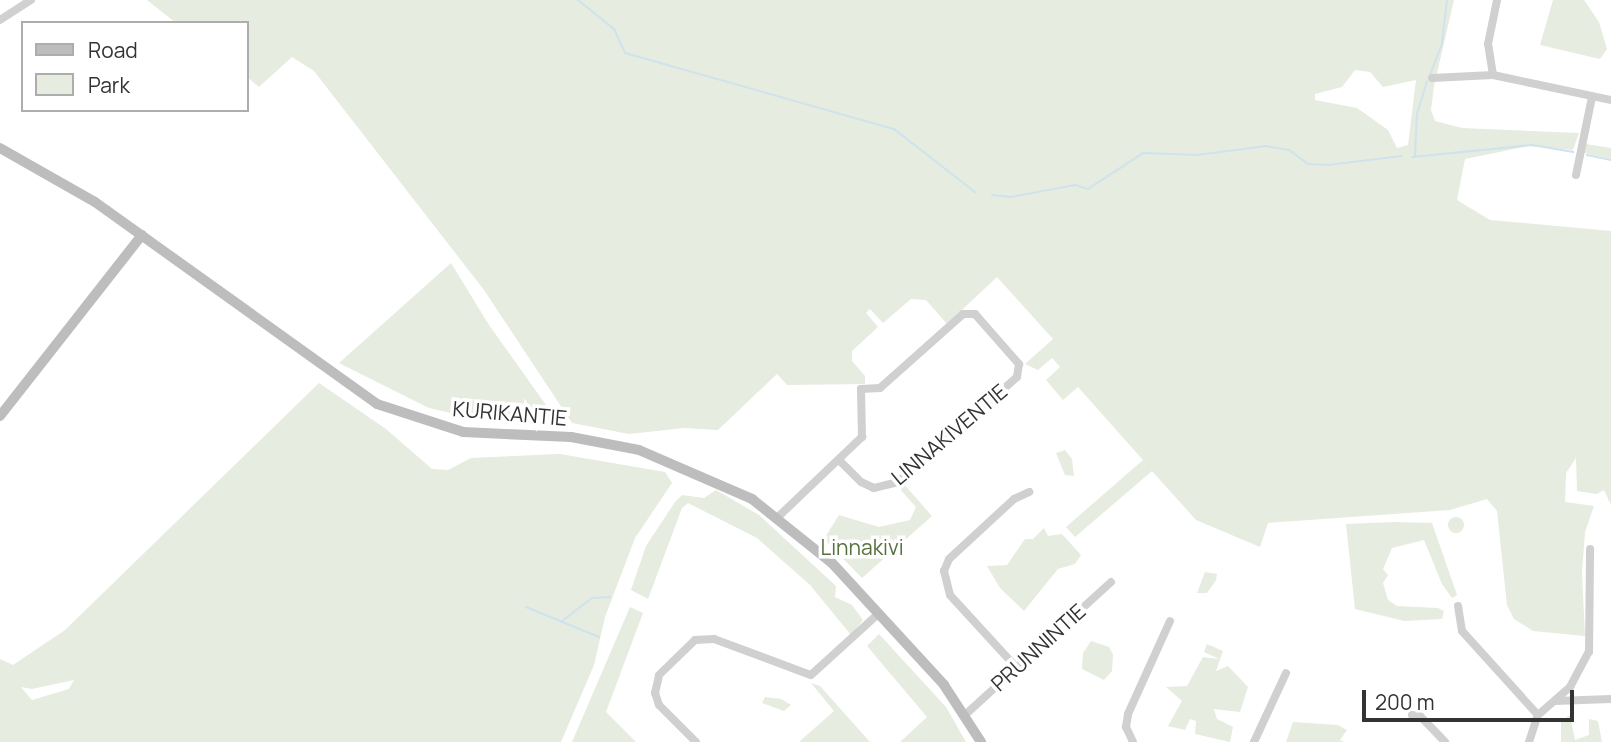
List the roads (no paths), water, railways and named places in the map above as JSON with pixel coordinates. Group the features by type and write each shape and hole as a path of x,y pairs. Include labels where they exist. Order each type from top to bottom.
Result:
{"main road":[{"name":"KURIKANTIE","path":"0,148 70,187 142,235 377,404 463,432 571,437 639,450 731,486 779,516 832,563 966,714 981,742"},
{"path":"0,416 142,235"}],"street":[{"path":"0,20 31,0"},
{"path":"1493,75 1488,44 1497,0"},
{"path":"1432,78 1493,75 1611,100"},
{"path":"1576,175 1592,97"},
{"name":"LINNAKIVENTIE","path":"779,516 862,436 861,389 880,388 963,314 975,314 1019,364 1017,377 898,482 874,488 861,482 839,460"},
{"path":"1015,666 950,595 944,571 949,559 967,542 1014,499 1029,492"},
{"path":"1529,742 1538,715 1576,680 1589,652 1590,549"},
{"name":"PRUNNINTIE","path":"966,714 1015,666 1111,582"},
{"path":"1458,606 1462,631 1538,715"},
{"path":"696,742 659,705 655,693 659,675 695,640 714,639 811,675 878,614"},
{"path":"1133,742 1126,727 1128,714 1170,621"},
{"path":"1254,742 1286,673"},
{"path":"1555,701 1611,699"},
{"path":"1412,715 1420,716 1445,742"}],"waterway":[{"path":"578,0 614,29 625,53 894,129 975,192"},
{"path":"1430,75 1442,43 1447,0"},
{"path":"1415,156 1417,114 1427,82"},
{"path":"1412,157 1532,145 1573,152"},
{"path":"992,195 1011,197 1075,185 1088,189 1143,153 1197,155 1266,146 1289,150 1308,164 1328,165 1401,156"},
{"path":"1587,155 1611,160"},
{"path":"561,622 592,598 610,597"},
{"path":"526,607 599,637"}],"park label":[{"name":"Linnakivi","path":"862,547"}]}
